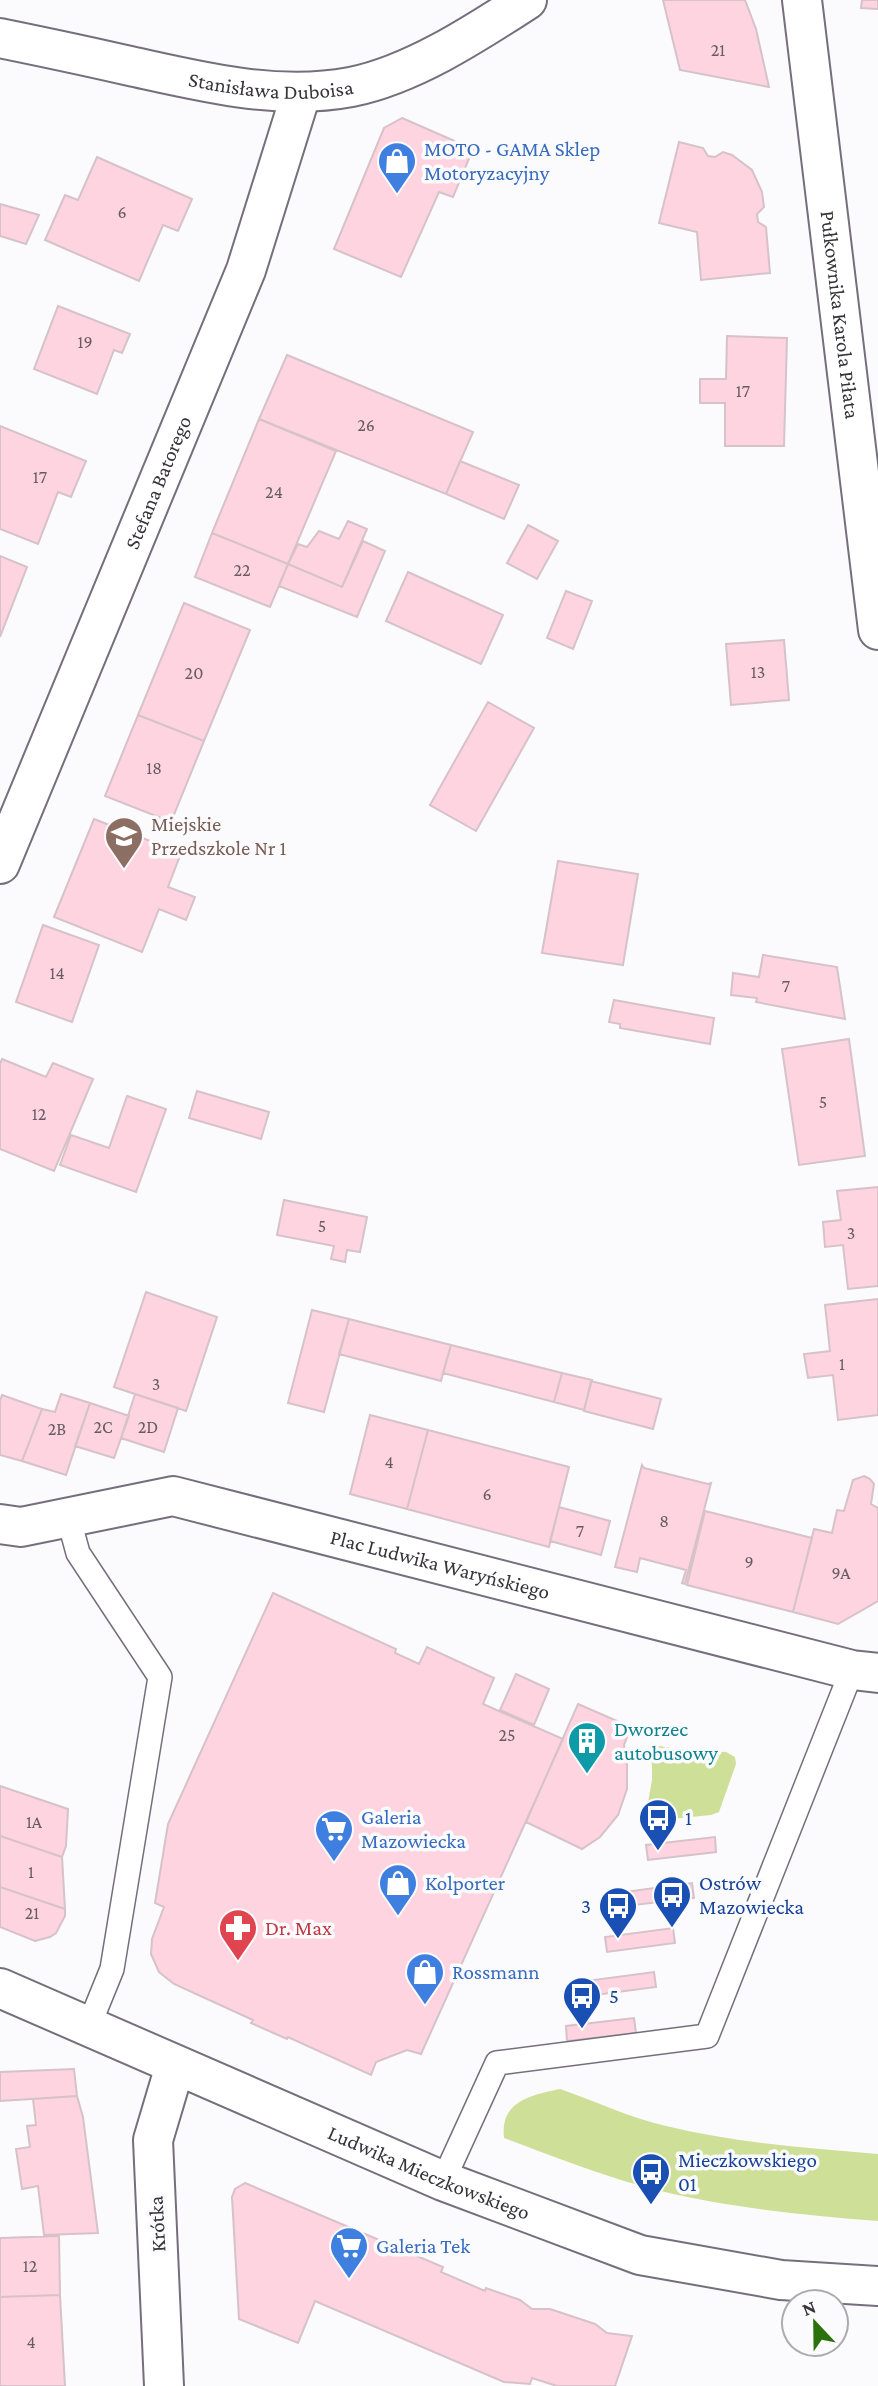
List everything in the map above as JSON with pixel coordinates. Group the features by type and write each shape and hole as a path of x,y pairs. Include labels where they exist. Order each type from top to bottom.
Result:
{"street":[{"name":"Stanisława Duboisa","path":"0,38 209,84 301,94 353,86 394,74 463,40 527,0"},
{"name":"Pułkownika Karola Piłata","path":"802,0 878,630"},
{"name":"Stefana Batorego","path":"0,864 246,270 301,94"},
{"name":"Plac Ludwika Waryńskiego","path":"0,1524 21,1527 173,1496 865,1672"},
{"name":"Ludwika Mieczkowskiego","path":"0,1988 443,2181 640,2255 781,2280 878,2286"},
{"name":"Krótka","path":"164,2386 153,2140 175,2066"}],"lane":[{"path":"68,1516 78,1553 160,1677 113,1969 88,2028"},
{"path":"443,2181 497,2063 707,2036 865,1672"}],"green space":[{"path":"654,1745 682,1750 726,1752 735,1757 736,1764 719,1812 650,1821 645,1819 652,1780 649,1752"},
{"path":"560,2089 639,2119 692,2132 772,2144 878,2154 878,2221 761,2209 674,2194 609,2176 504,2138 504,2126 512,2108 528,2097"}],"building":[{"path":"663,0 745,0 756,29 769,87 680,70"},
{"path":"862,0 878,0 878,9 861,8"},
{"name":"MOTO - GAMA Sklep Motoryzacyjny","path":"402,118 473,149 453,197 439,192 401,277 334,249 384,128"},
{"path":"679,142 703,148 708,156 715,157 723,152 732,155 752,170 762,192 764,207 757,214 758,222 766,227 770,273 701,280 697,232 659,223"},
{"path":"97,157 192,199 178,231 163,225 139,281 45,240 65,195 78,200"},
{"path":"0,204 39,215 26,244 0,236"},
{"path":"58,306 130,334 122,353 114,350 97,394 34,369"},
{"path":"727,336 787,338 784,446 725,446 725,403 700,403 700,379 726,379"},
{"path":"287,355 473,432 446,494 259,419"},
{"path":"259,419 336,451 288,564 212,533"},
{"path":"0,426 86,461 71,497 58,492 38,544 0,529"},
{"path":"460,461 519,485 504,519 446,494"},
{"path":"348,521 367,529 342,587 288,564 298,544 307,547 319,531 339,539"},
{"path":"528,525 558,541 537,579 507,563"},
{"path":"212,533 288,564 270,607 195,577"},
{"path":"363,541 385,551 357,617 279,586 288,564 342,587"},
{"path":"0,556 27,567 0,637"},
{"path":"408,572 503,615 481,664 386,621"},
{"path":"566,591 592,601 573,649 547,638"},
{"path":"184,603 250,630 204,741 138,715"},
{"path":"784,640 789,700 731,705 726,644"},
{"path":"488,702 534,728 476,831 430,805"},
{"path":"138,715 204,741 171,822 105,796"},
{"name":"Miejskie Przedszkole Nr 1","path":"94,819 181,853 168,887 195,897 186,920 159,909 142,952 54,917"},
{"path":"558,861 638,874 623,965 542,953"},
{"path":"43,925 99,945 72,1022 16,1002"},
{"path":"763,955 837,967 845,1019 756,1002 757,998 731,995 733,973 759,977"},
{"path":"614,1000 714,1018 710,1044 620,1028 620,1024 609,1022"},
{"path":"849,1039 865,1156 799,1165 782,1049"},
{"path":"2,1059 46,1077 53,1063 93,1079 54,1171 0,1149"},
{"path":"197,1091 269,1112 261,1139 189,1118"},
{"path":"127,1096 166,1109 136,1192 60,1165 71,1135 109,1148"},
{"path":"878,1187 878,1286 848,1289 843,1245 825,1247 823,1222 841,1220 837,1191"},
{"path":"284,1200 367,1217 360,1252 347,1250 345,1262 331,1259 334,1246 277,1235"},
{"path":"146,1292 217,1317 186,1411 114,1387"},
{"path":"878,1299 878,1415 838,1420 833,1375 808,1378 804,1354 830,1351 825,1305"},
{"path":"312,1310 349,1319 324,1412 288,1403"},
{"path":"349,1319 451,1345 441,1381 339,1354"},
{"path":"451,1345 562,1373 554,1402 443,1373"},
{"path":"562,1373 592,1380 584,1410 554,1402"},
{"path":"591,1381 661,1399 653,1429 584,1411"},
{"path":"61,1394 90,1403 66,1475 22,1461 42,1409 55,1412"},
{"path":"135,1394 178,1408 164,1452 121,1438"},
{"path":"2,1395 42,1409 22,1461 0,1455"},
{"path":"90,1403 129,1416 114,1458 75,1446"},
{"path":"370,1415 428,1430 407,1509 350,1494"},
{"path":"428,1430 569,1467 549,1547 407,1509"},
{"path":"642,1465 644,1468 711,1483 685,1584 682,1583 686,1570 640,1558 637,1572 615,1567"},
{"path":"864,1476 874,1484 871,1504 878,1508 878,1601 838,1624 793,1612 814,1529 832,1533 837,1510 844,1511 853,1480"},
{"path":"559,1507 610,1521 601,1555 550,1541"},
{"path":"705,1511 812,1538 793,1612 687,1585"},
{"name":"Galeria Mazowiecka","path":"273,1593 396,1649 395,1653 419,1664 427,1647 494,1678 483,1704 563,1739 421,2054 407,2050 376,2062 371,2075 251,2023 253,2020 174,1984 159,1972 151,1954 152,1939 164,1907 155,1903 168,1824"},
{"path":"516,1674 549,1689 534,1725 500,1710"},
{"name":"Dworzec autobusowy","path":"578,1704 631,1727 624,1745 627,1789 618,1815 600,1837 582,1849 526,1822"},
{"path":"0,1786 68,1809 66,1846 62,1857 0,1836"},
{"path":"0,1836 62,1857 65,1909 0,1887"},
{"path":"715,1837 716,1852 648,1860 646,1845"},
{"path":"692,1883 694,1898 626,1906 624,1892"},
{"path":"0,1887 65,1909 65,1916 56,1933 35,1941 0,1927"},
{"path":"673,1928 675,1943 607,1952 605,1937"},
{"path":"654,1972 656,1987 588,1996 586,1981"},
{"path":"634,2018 636,2033 567,2041 566,2026"},
{"path":"74,2069 77,2096 0,2101 0,2072"},
{"path":"77,2096 83,2117 98,2233 44,2235 38,2186 22,2189 16,2149 30,2147 27,2126 36,2125 33,2099"},
{"name":"Galeria Tek","path":"245,2183 443,2267 441,2272 485,2291 486,2288 520,2300 532,2309 550,2309 595,2324 607,2333 632,2336 615,2386 557,2386 532,2378 530,2384 504,2382 315,2301 298,2343 239,2319 232,2197 235,2189"},
{"path":"59,2236 60,2295 0,2297 0,2238"},
{"path":"60,2295 65,2386 0,2386 0,2297"}],"place":[{"name":"MOTO - GAMA Sklep Motoryzacyjny","path":"397,195"},
{"name":"Miejskie Przedszkole Nr 1","path":"124,870"},
{"name":"Dworzec autobusowy","path":"587,1775"},
{"name":"1","path":"658,1852"},
{"name":"Galeria Mazowiecka","path":"334,1863"},
{"name":"Kolporter","path":"398,1917"},
{"name":"Ostrów Mazowiecka","path":"672,1929"},
{"name":"3","path":"618,1940"},
{"name":"Dr. Max","path":"238,1962"},
{"name":"Rossmann","path":"425,2006"},
{"name":"5","path":"582,2030"},
{"name":"Mieczkowskiego 01","path":"651,2206"},
{"name":"Galeria Tek","path":"349,2280"}]}
